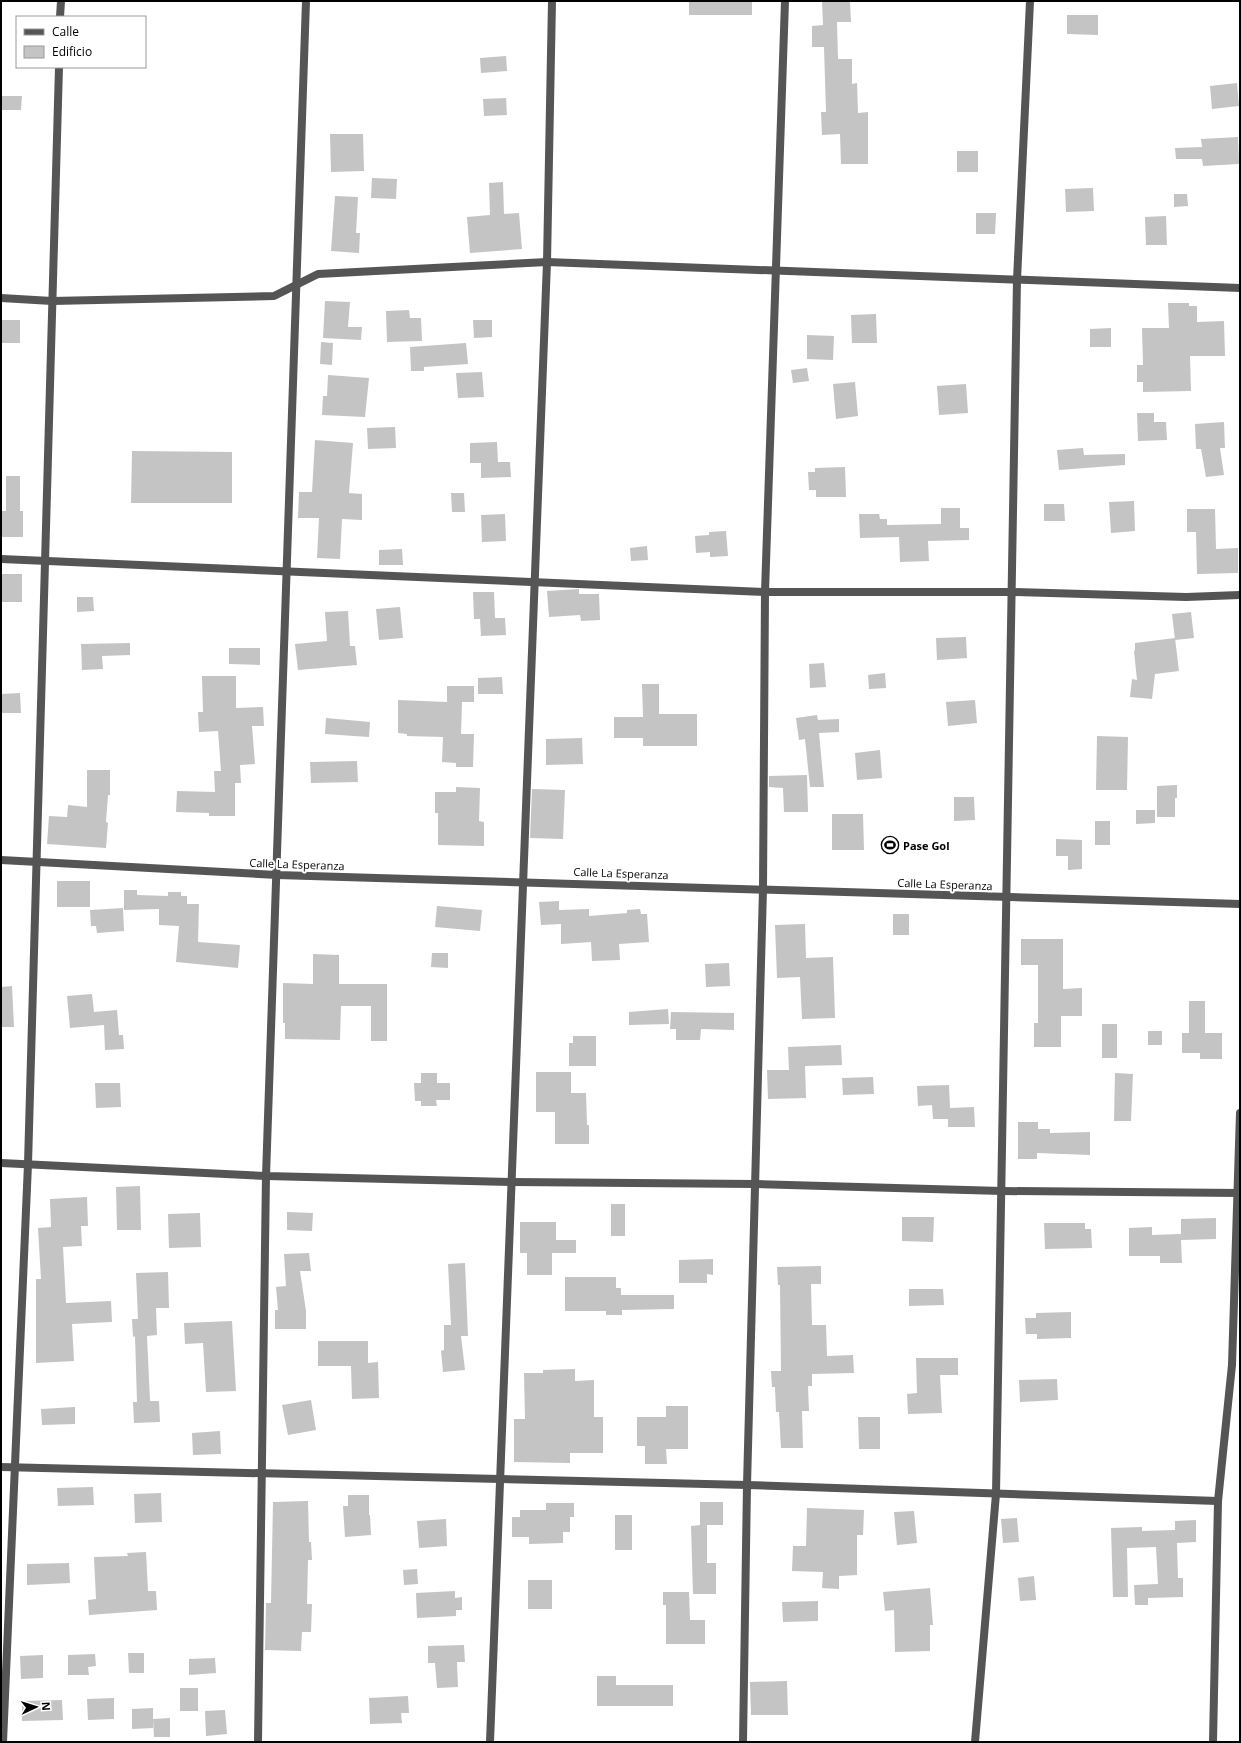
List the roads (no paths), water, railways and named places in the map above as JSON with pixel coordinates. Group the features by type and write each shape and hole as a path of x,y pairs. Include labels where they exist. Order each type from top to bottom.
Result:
{"street":[{"path":"60,16 61,1"},
{"path":"258,1742 266,1176 298,285 306,1"},
{"path":"490,1742 547,262 552,1"},
{"path":"743,1742 754,1184 763,889 765,592 785,1"},
{"path":"975,1742 996,1494 1017,280 1030,1"},
{"path":"3,1742 28,1164 35,863 59,68"},
{"path":"1,298 52,301 274,296 318,274 547,262 1240,288"},
{"path":"1,559 765,592 1012,592 1186,597 1240,595"},
{"name":"Calle La Esperanza","path":"1,860 277,875 524,881 1240,904"},
{"path":"1213,1742 1218,1501 1232,1365 1239,1193 1240,1113"},
{"path":"1,1163 266,1176 512,1182 754,1184 1002,1191 1239,1193"},
{"path":"1,1467 262,1472 747,1485 1218,1501"}],"place":[{"name":"Pase Gol","path":"890,845"}]}
